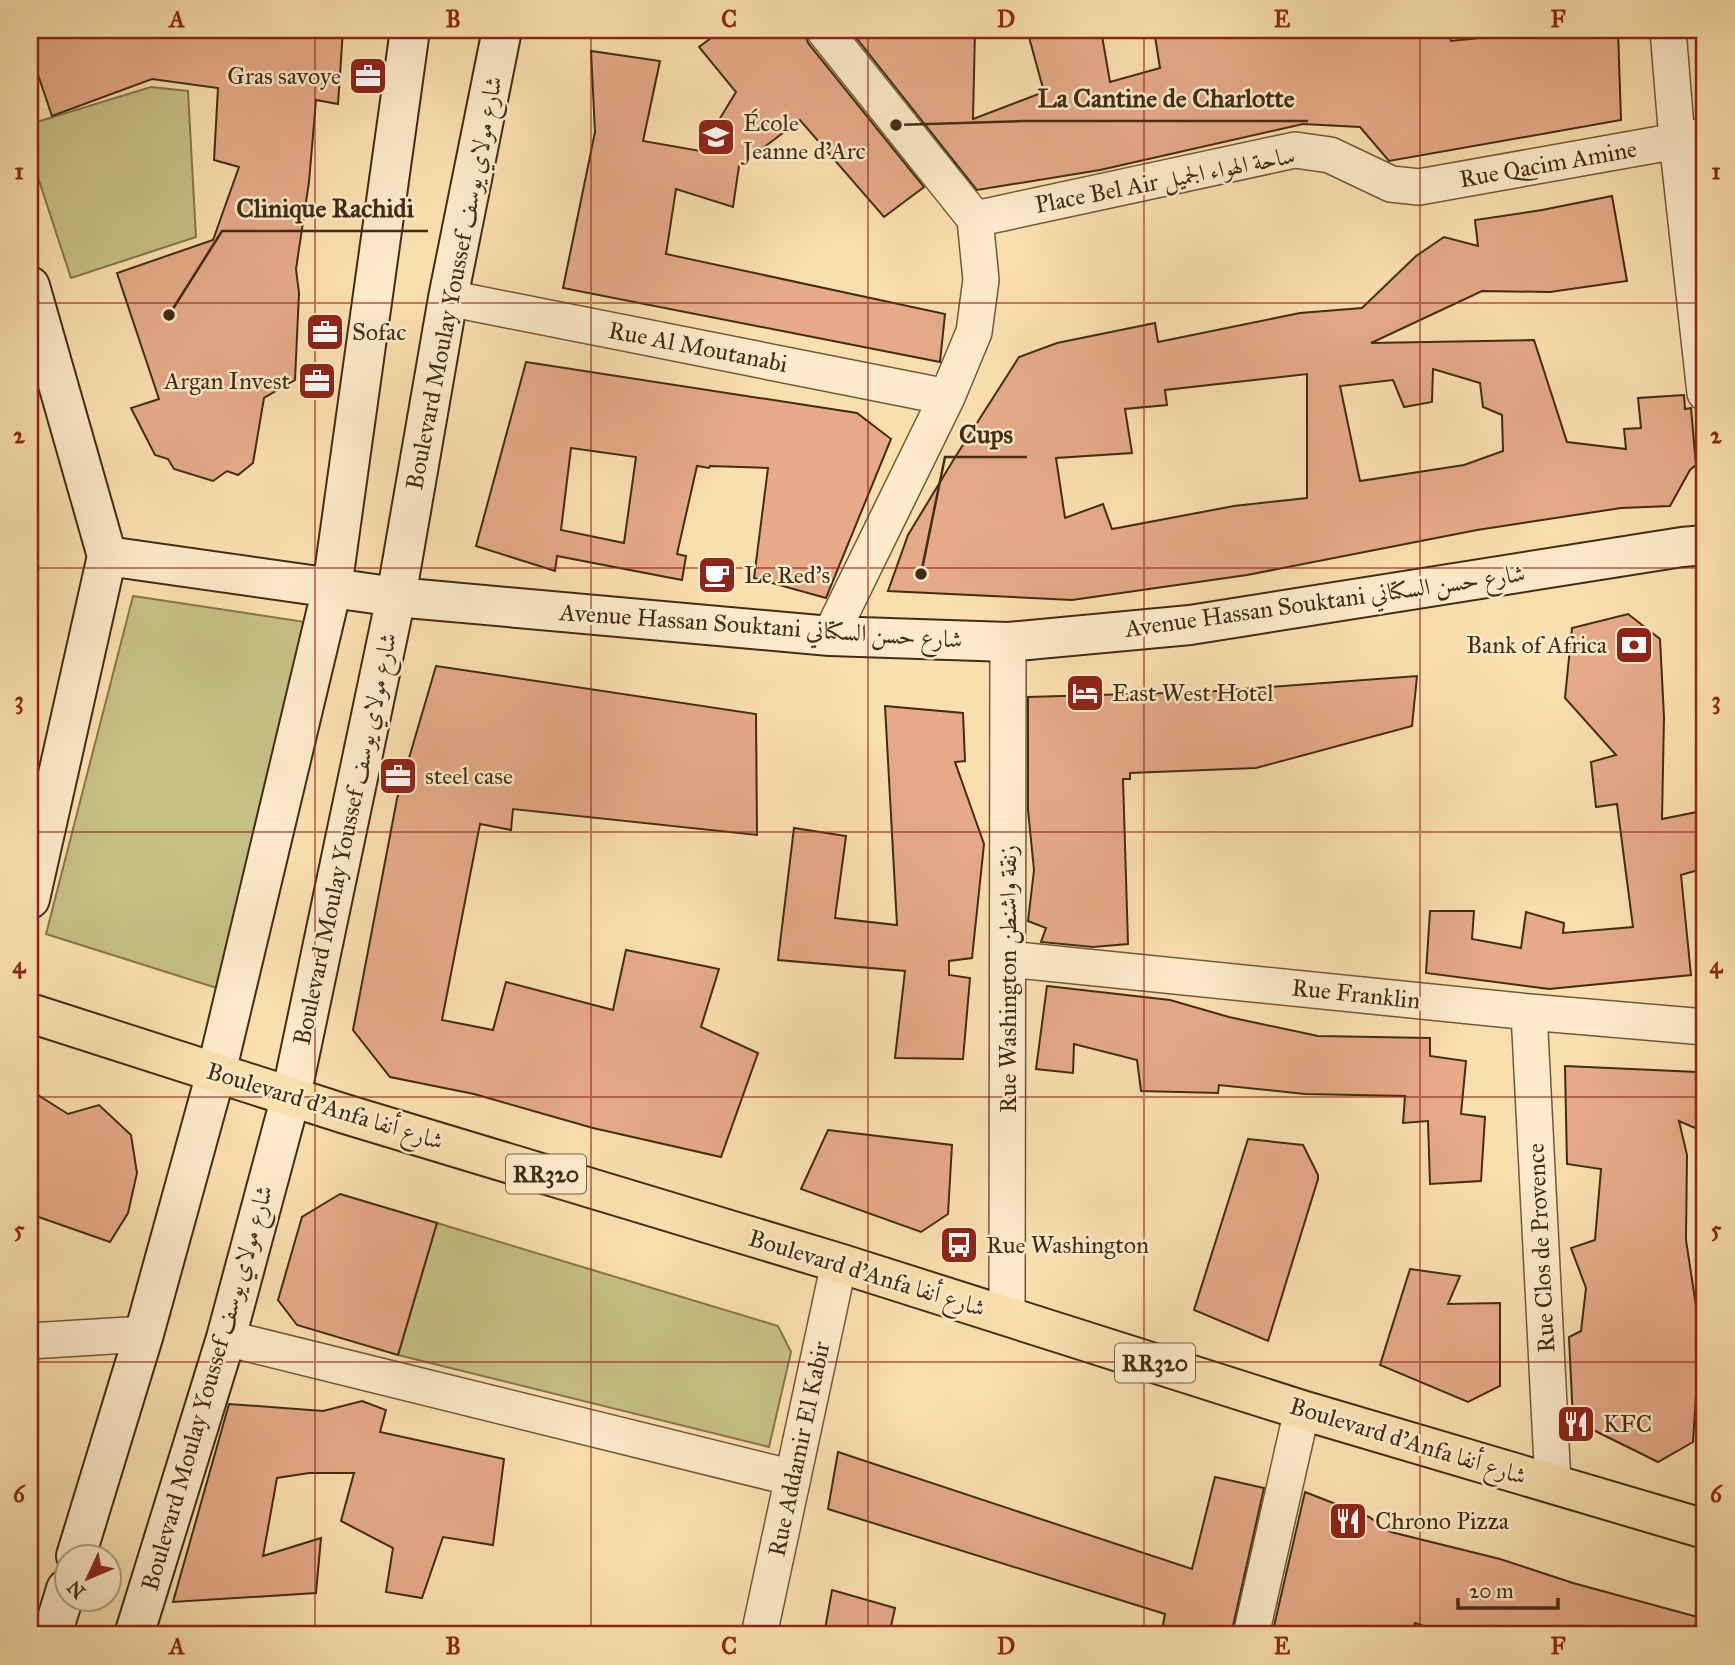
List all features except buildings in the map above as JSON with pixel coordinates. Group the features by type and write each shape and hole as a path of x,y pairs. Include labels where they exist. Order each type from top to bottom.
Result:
{"main road":[{"path":"80,1542 144,1334 216,1073 332,588 410,30"},
{"name":"Boulevard Moulay Youssef شارع مولاي يوسف","path":"134,1635 226,1338 291,1096 396,597 449,298 502,30"},
{"path":"30,286 107,556 30,899"},
{"name":"Avenue Hassan Souktani شارع حسن السكتاني","path":"107,556 396,597 830,636 1008,642 1190,625 1705,545"},
{"name":"Boulevard d'Anfa شارع أنفا","path":"30,1013 216,1073 839,1263 1302,1410 1705,1530"},
{"path":"52,1635 59,1612"}],"street":[{"path":"824,30 975,219 981,280 974,332 947,397 830,636"},
{"path":"1668,30 1691,138 1705,393"},
{"name":"Rue Qacim Amine","path":"1391,184 1419,187 1691,138"},
{"name":"Place Bel Air ساحة الهواء الجميل","path":"975,219 1295,150 1330,155 1391,184"},
{"name":"Rue Al Moutanabi","path":"449,298 947,397"},
{"name":"Rue Washington زنقة واشنطن","path":"1007,1316 1008,642"},
{"name":"Rue Franklin","path":"1008,959 1529,1012 1705,1027"},
{"name":"Rue Clos de Provence","path":"1529,1012 1553,1484"},
{"name":"Rue Addamir El Kabir","path":"759,1635 839,1263"},
{"path":"30,1342 144,1334"},
{"path":"226,1338 793,1478"},
{"path":"1251,1635 1302,1410"}],"shaded area":[{"path":"151,87 188,91 196,237 71,278 30,153 30,124"},
{"path":"133,596 305,622 220,989 46,934"},
{"path":"437,1223 778,1326 791,1352 769,1447 398,1355"}],"place":[{"name":"Gras savoye","path":"368,76"},
{"name":"La Cantine de Charlotte","path":"896,125"},
{"name":"École Jeanne d'Arc","path":"716,137"},
{"name":"Clinique Rachidi","path":"169,315"},
{"name":"Sofac","path":"325,332"},
{"name":"Argan Invest","path":"317,381"},
{"name":"Cups","path":"921,574"},
{"name":"Le Red's","path":"717,575"},
{"name":"Bank of Africa","path":"1634,645"},
{"name":"East West Hotel","path":"1085,693"},
{"name":"steel case","path":"398,776"},
{"name":"Rue Washington","path":"959,1245"},
{"name":"KFC","path":"1576,1424"},
{"name":"Chrono Pizza","path":"1348,1521"}]}
